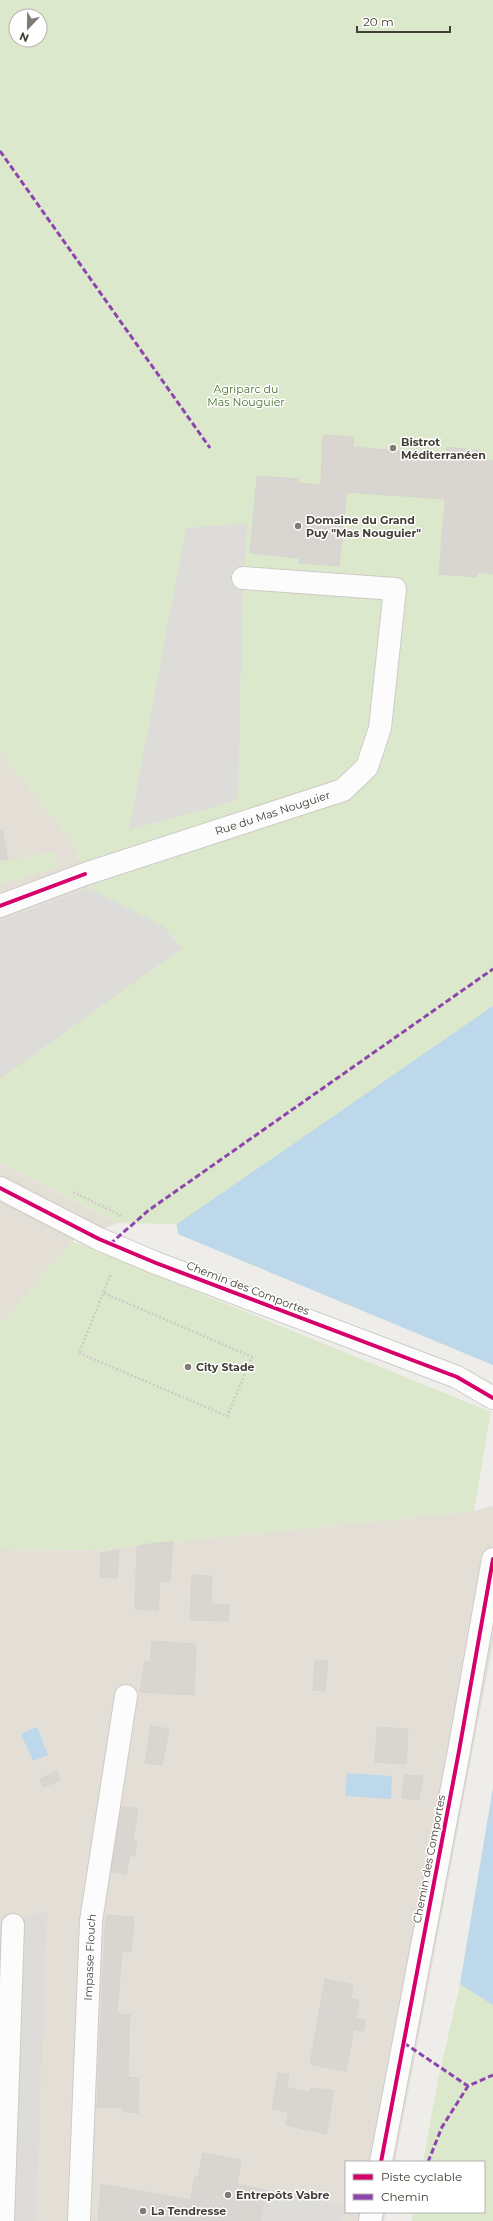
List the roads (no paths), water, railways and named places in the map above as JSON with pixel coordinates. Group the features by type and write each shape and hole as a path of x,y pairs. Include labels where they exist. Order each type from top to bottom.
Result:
{"street":[{"name":"Rue du Mas Nouguier","path":"0,906 85,874 343,790 368,767 380,728 395,589 243,578"},
{"name":"Chemin des Comportes","path":"0,1188 110,1244 457,1377 493,1398"},
{"name":"Chemin des Comportes","path":"381,2161 458,1759 493,1560"},
{"name":"Impasse Flouch","path":"79,2221 90,1921 126,1696"},
{"path":"3,2221 13,1926"}],"water":[{"path":"493,1006 493,1365 178,1234 177,1224"},
{"path":"37,1727 48,1755 33,1761 21,1734"},
{"path":"347,1773 392,1776 391,1799 345,1796"},
{"path":"493,1788 493,2005 460,1984"}],"place":[{"name":"Bistrot Méditerranéen","path":"393,448"},
{"name":"Domaine du Grand Puy \"Mas Nouguier\"","path":"298,526"},
{"name":"City Stade","path":"188,1367"},
{"name":"Entrepôts Vabre","path":"228,2195"},
{"name":"La Tendresse","path":"143,2211"}],"park label":[{"name":"Agriparc du Mas Nouguier","path":"246,395"}]}
